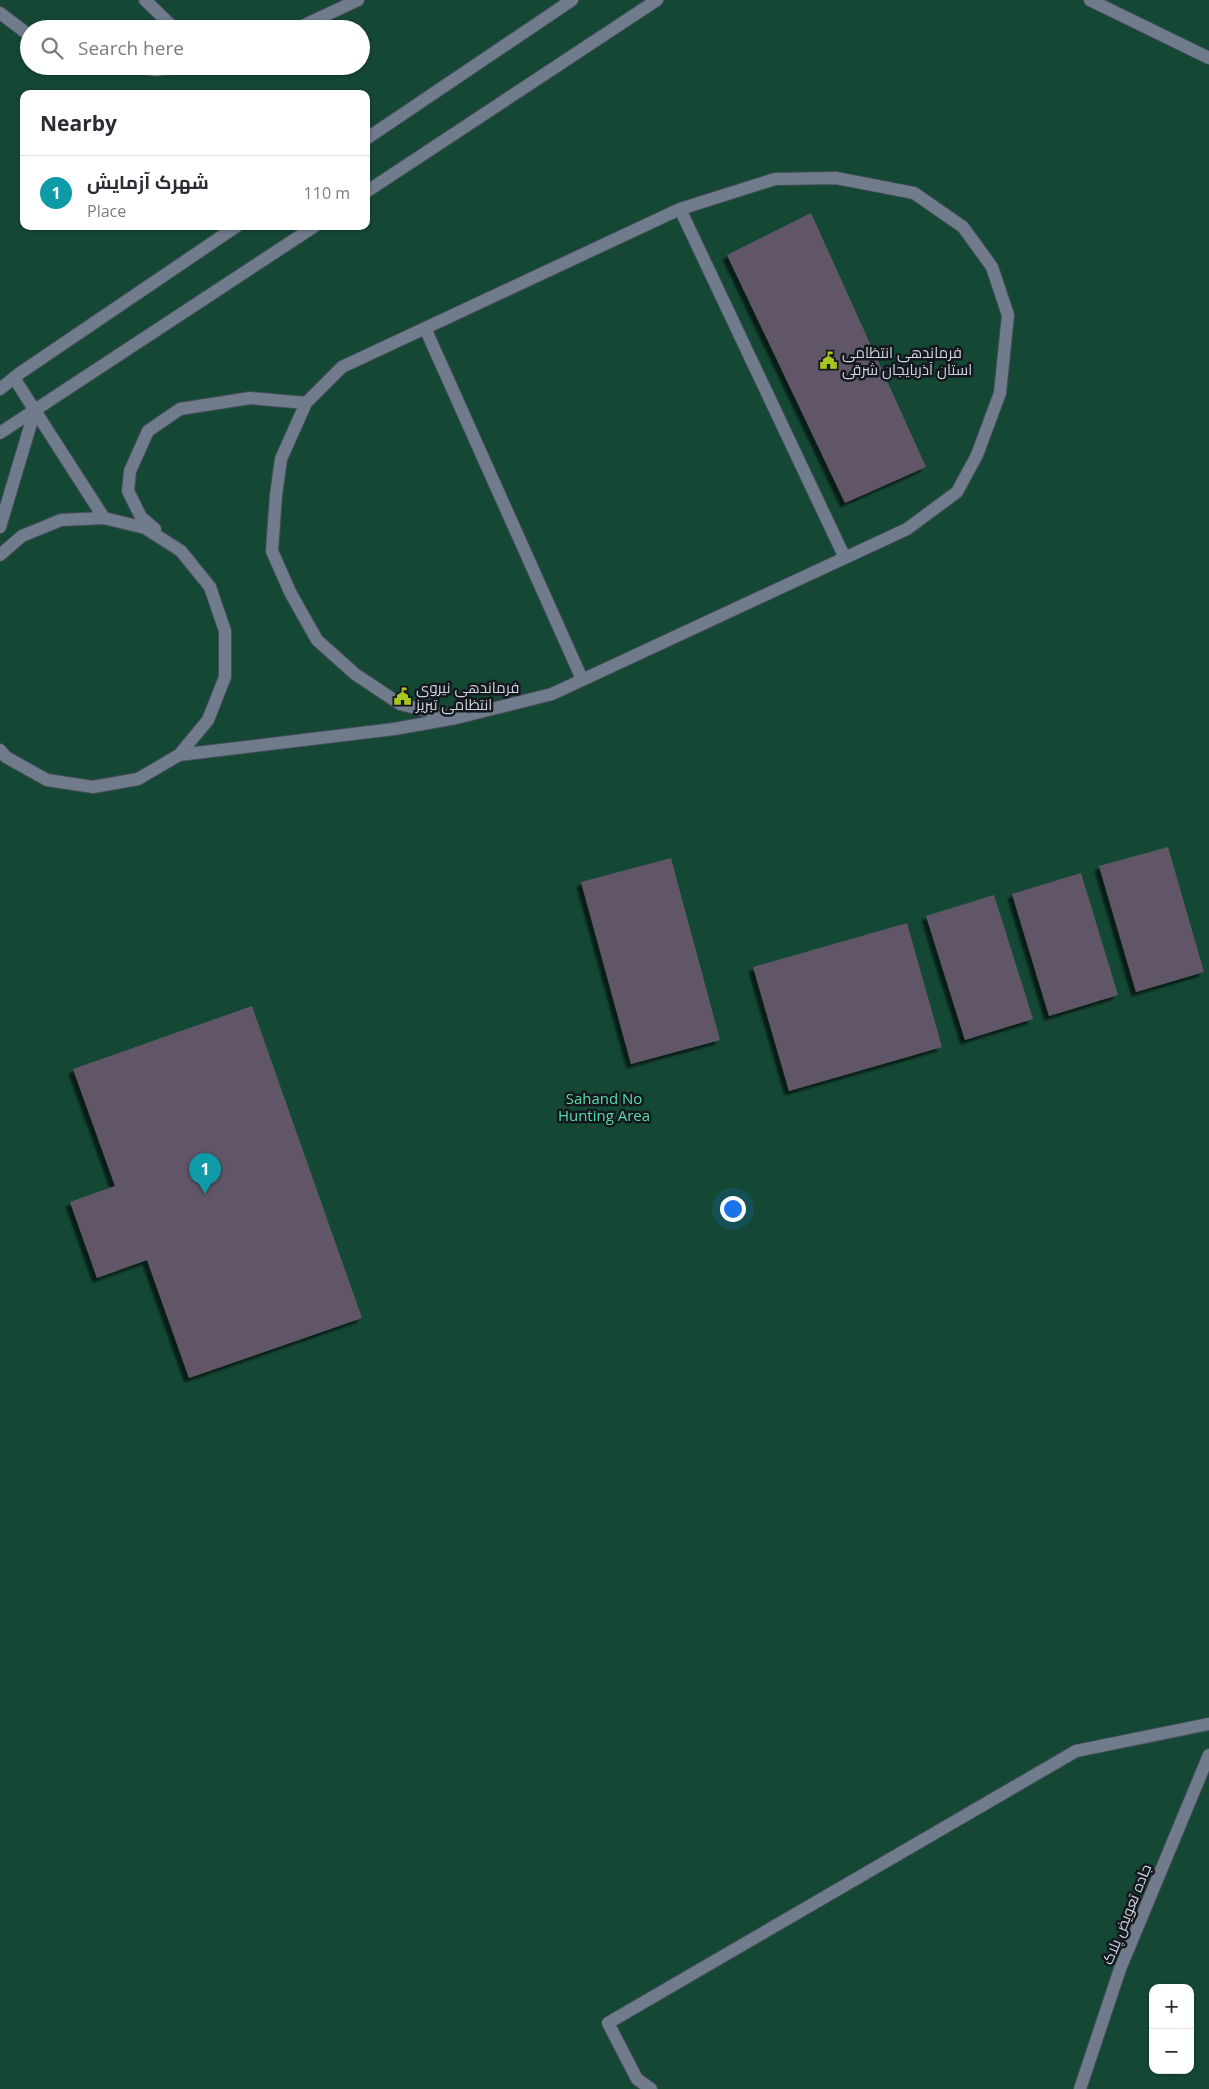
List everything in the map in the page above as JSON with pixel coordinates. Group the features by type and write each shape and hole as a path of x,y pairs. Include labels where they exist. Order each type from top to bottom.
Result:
{"lane":[{"path":"315,20 358,0"},
{"path":"370,136 572,0"},
{"path":"370,189 658,0"},
{"path":"1090,0 1209,58"},
{"path":"151,2 167,20"},
{"path":"0,13 20,28"},
{"path":"179,756 394,729 456,718 552,694 907,529 957,492 977,455 1000,393 1008,315 992,267 964,227 914,193 836,178 775,179 680,209 342,367 306,403 281,459 272,551 290,592 316,640 355,674 400,704 456,718"},
{"path":"680,209 845,558"},
{"path":"0,389 231,230"},
{"path":"0,433 308,230"},
{"path":"425,328 582,680"},
{"path":"14,378 104,518"},
{"path":"171,544 141,516 128,491 130,471 148,431 180,409 250,398 306,403"},
{"path":"0,527 35,410"},
{"path":"0,555 22,536 61,520 104,518 145,528 181,551 210,587 225,631 225,677 208,720 179,756 138,779 92,787 47,780 6,757 0,750"},
{"path":"651,2089 637,2079 608,2023 1076,1750 1209,1724"},
{"name":"جاده تعویض پلاک","path":"1080,2089 1120,1969 1209,1755"}],"green space":[{"name":"Sahand No Hunting Area","path":"0,0 1209,0 1209,2089 0,2089"}],"building":[{"name":"فرماندهی انتظامی استان آذربایجان شرقی","path":"811,213 926,467 845,503 727,255"},
{"path":"1168,847 1204,972 1136,992 1099,866"},
{"path":"671,858 720,1040 631,1064 581,882"},
{"path":"1081,873 1118,995 1049,1016 1012,894"},
{"path":"994,895 1033,1019 965,1040 926,916"},
{"path":"907,923 942,1047 789,1091 753,967"},
{"path":"252,1006 362,1318 189,1378 147,1260 97,1278 70,1202 115,1186 73,1069"}],"place":[{"name":"فرماندهی انتظامی استان آذربایجان شرقی","path":"828,361"},
{"name":"فرماندهی نیروی انتظامی تبریز","path":"402,696"},
{"name":"شهرک آزمایش","path":"205,1194"}]}
